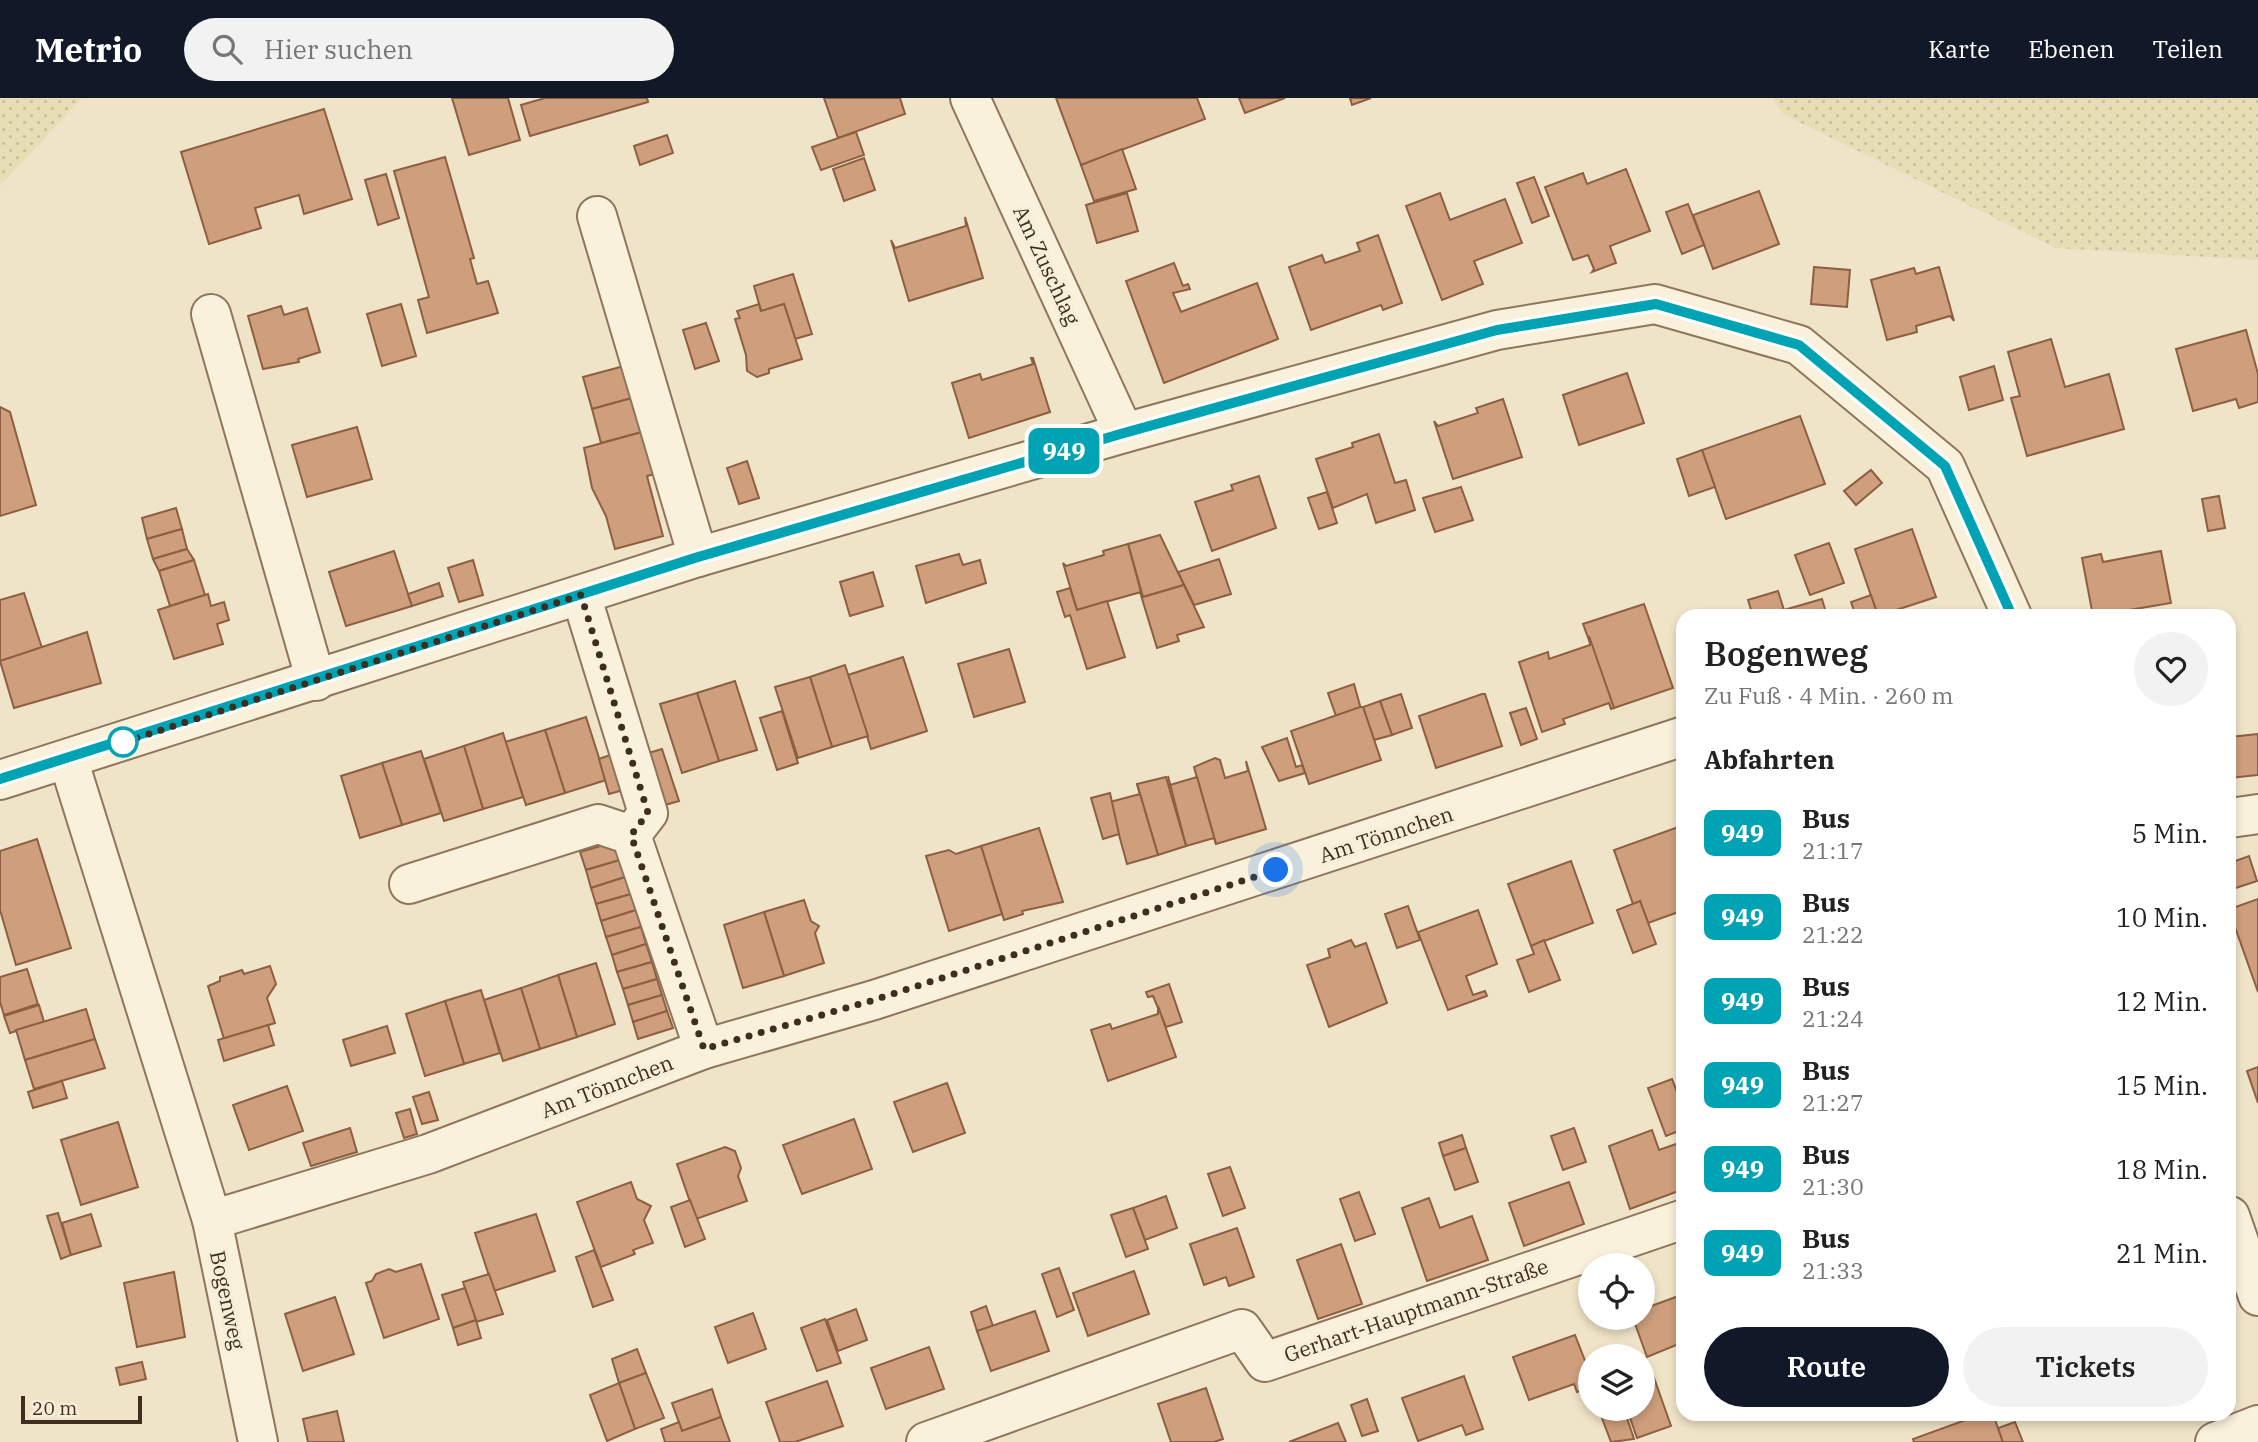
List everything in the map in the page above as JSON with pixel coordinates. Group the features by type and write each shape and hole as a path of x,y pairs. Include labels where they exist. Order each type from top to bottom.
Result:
{"street":[{"name":"Am Zuschlag","path":"970,98 1124,433"},
{"path":"597,216 698,557"},
{"path":"0,779 316,681 698,557 1124,433 1497,330 1656,304 1799,345 1945,466 2009,609"},
{"path":"211,314 316,681"},
{"path":"581,595 648,813 631,835"},
{"name":"Am Tönnchen","path":"212,1220 428,1153 704,1049 874,1000 1676,739"},
{"name":"Bogenweg","path":"68,759 212,1220 258,1442"},
{"path":"2236,817 2258,814"},
{"path":"409,884 598,824 631,835"},
{"path":"631,835 704,1049"},
{"name":"Gerhart-Hauptmann-Straße","path":"926,1442 1242,1329 1265,1362 1676,1222"},
{"path":"2236,1233 2258,1296"},
{"path":"2215,1442 2258,1425"}],"shaded area":[{"path":"0,98 82,98 0,186"},
{"path":"1772,98 2258,98 2258,260 2056,248 1783,114"}],"building":[{"path":"452,98 508,98 520,140 469,155"},
{"path":"545,98 647,98 648,102 530,136 521,105"},
{"path":"824,98 900,98 905,114 838,138"},
{"path":"1056,98 1197,98 1205,119 1081,165"},
{"path":"1239,98 1285,98 1245,113"},
{"path":"1350,98 1371,98 1352,105"},
{"path":"324,109 352,199 304,214 299,195 255,208 261,228 209,244 181,152"},
{"path":"856,132 864,155 821,170 812,147"},
{"path":"667,135 673,153 640,165 634,146"},
{"path":"1122,149 1136,189 1094,201 1081,165"},
{"path":"445,157 474,258 470,259 477,284 488,281 498,313 427,333 418,300 429,297 394,171"},
{"path":"864,158 875,190 844,201 833,169"},
{"path":"1626,169 1650,231 1610,246 1616,263 1592,272 1594,269 1588,255 1573,260 1545,187 1583,173 1587,184"},
{"path":"386,174 399,218 378,225 365,180"},
{"path":"1534,177 1549,216 1532,223 1517,183"},
{"path":"1759,191 1779,244 1713,269 1693,215"},
{"path":"1127,193 1138,231 1097,243 1086,205"},
{"path":"1440,193 1450,220 1505,199 1522,243 1474,261 1483,284 1442,300 1406,206"},
{"path":"1688,204 1704,245 1682,254 1666,212"},
{"path":"965,217 983,278 909,301 891,240 895,248 966,226"},
{"path":"1378,235 1402,303 1383,310 1381,305 1311,330 1289,267 1322,255 1325,263 1360,251 1357,243"},
{"path":"1174,263 1183,286 1188,284 1190,289 1173,293 1181,312 1257,283 1278,339 1164,383 1126,281"},
{"path":"1814,267 1850,270 1847,307 1811,304"},
{"path":"1939,267 1954,321 1950,316 1916,326 1917,332 1887,340 1871,280 1914,268 1916,274"},
{"path":"793,274 812,334 795,339 784,304 761,311 754,286"},
{"path":"401,304 416,356 382,366 367,314"},
{"path":"759,304 761,311 784,304 802,359 769,369 769,373 757,377 747,371 746,355 735,319 740,318 737,311"},
{"path":"281,306 284,315 307,308 320,352 298,359 299,362 263,369 248,316"},
{"path":"706,323 719,361 695,369 683,330"},
{"path":"2246,330 2258,374 2258,402 2239,408 2236,399 2193,411 2176,349"},
{"path":"2051,339 2065,387 2109,374 2124,429 2027,456 2011,398 2020,396 2008,352"},
{"path":"1031,358 1050,412 969,438 952,383 980,374 982,380 1033,364"},
{"path":"624,366 632,398 592,409 583,377"},
{"path":"1994,366 2003,400 1969,410 1960,377"},
{"path":"1627,373 1644,423 1579,445 1563,395"},
{"path":"632,398 642,432 601,443 592,409"},
{"path":"1503,399 1522,457 1453,479 1434,421 1438,426 1478,413 1476,408"},
{"path":"0,407 10,412 36,505 0,516"},
{"path":"1800,416 1825,484 1726,519 1702,450"},
{"path":"357,427 372,479 307,497 292,445"},
{"path":"642,432 662,472 647,476 663,536 615,549 606,516 592,488 584,448"},
{"path":"1379,434 1395,483 1406,480 1415,510 1376,523 1367,494 1333,508 1316,459 1353,447 1352,443"},
{"path":"1702,450 1715,487 1689,496 1677,459"},
{"path":"747,461 759,498 739,504 727,468"},
{"path":"1871,470 1882,483 1856,505 1844,491"},
{"path":"1259,476 1276,528 1212,551 1195,502 1233,490 1231,485"},
{"path":"1461,487 1473,520 1435,532 1423,498"},
{"path":"1327,492 1337,523 1319,529 1308,498"},
{"path":"2219,496 2225,528 2208,531 2202,499"},
{"path":"176,508 182,529 147,539 142,518"},
{"path":"182,529 187,549 153,559 147,539"},
{"path":"1912,529 1936,597 1899,609 1876,609 1855,549"},
{"path":"1160,535 1184,585 1143,597 1128,544"},
{"path":"1829,543 1844,583 1810,595 1795,555"},
{"path":"1128,544 1141,592 1077,610 1063,563 1066,566 1104,555 1103,551"},
{"path":"187,549 194,560 159,571 153,559"},
{"path":"394,551 412,606 346,626 329,572"},
{"path":"2161,551 2171,603 2135,609 2092,609 2082,558 2101,554 2103,562"},
{"path":"959,554 963,565 980,560 986,583 926,603 916,566"},
{"path":"1219,559 1231,594 1194,605 1178,572"},
{"path":"194,560 205,595 170,606 159,571"},
{"path":"473,560 483,595 459,602 448,568"},
{"path":"873,572 883,606 850,616 840,582"},
{"path":"439,583 443,596 412,606 408,594"},
{"path":"1184,585 1204,627 1177,635 1179,641 1157,648 1140,592 1143,597"},
{"path":"1070,588 1077,610 1107,601 1125,657 1087,669 1070,615 1065,617 1057,592"},
{"path":"1778,591 1784,609 1751,609 1748,600"},
{"path":"24,593 42,648 0,661 0,600"},
{"path":"208,594 211,606 224,602 229,620 217,624 223,644 174,659 158,610"},
{"path":"1871,595 1876,609 1854,609 1851,602"},
{"path":"1822,599 1825,609 1787,609"},
{"path":"1644,604 1673,688 1614,708 1583,624"},
{"path":"87,632 101,683 14,708 0,661"},
{"path":"1589,636 1614,708 1611,709 1609,703 1563,719 1565,724 1542,732 1519,662 1548,652 1549,659 1590,645"},
{"path":"1009,649 1025,702 974,717 958,664"},
{"path":"903,657 927,731 871,749 848,675"},
{"path":"845,665 868,736 832,747 810,677"},
{"path":"810,677 832,747 798,758 775,687"},
{"path":"735,681 757,750 719,761 697,693"},
{"path":"1354,684 1361,709 1336,716 1328,693"},
{"path":"697,693 719,761 682,773 660,704"},
{"path":"1401,694 1412,728 1392,735 1380,701"},
{"path":"1485,694 1502,746 1436,768 1419,716"},
{"path":"1380,701 1392,735 1374,740 1363,707"},
{"path":"1363,707 1381,760 1309,784 1291,731"},
{"path":"1526,708 1537,739 1521,745 1510,713"},
{"path":"782,711 798,763 777,770 760,718"},
{"path":"586,717 606,780 565,793 545,730"},
{"path":"545,730 565,793 526,805 505,742"},
{"path":"503,733 523,797 483,809 464,746"},
{"path":"2258,734 2258,775 2236,777 2236,736"},
{"path":"1287,738 1296,767 1302,765 1305,773 1279,781 1262,747"},
{"path":"464,746 483,809 444,821 424,759"},
{"path":"662,749 679,801 658,807 642,755"},
{"path":"421,751 441,813 402,825 382,763"},
{"path":"616,753 627,789 609,794 599,759"},
{"path":"1215,758 1220,760 1225,778 1248,771 1246,761 1266,829 1216,844 1194,767"},
{"path":"382,763 402,825 360,838 341,776"},
{"path":"1166,777 1186,846 1158,855 1137,784"},
{"path":"1197,777 1216,844 1214,838 1186,846 1170,785"},
{"path":"1110,793 1119,834 1103,839 1091,798"},
{"path":"1140,794 1158,855 1127,864 1110,802"},
{"path":"1039,828 1063,902 1022,911 1023,914 1004,920 981,846"},
{"path":"1676,828 1676,913 1648,923 1640,901 1633,904 1614,850"},
{"path":"37,839 71,948 16,965 0,910 0,851"},
{"path":"614,842 620,860 586,870 580,852"},
{"path":"981,846 1002,914 949,931 926,856 949,850 956,854"},
{"path":"2249,856 2257,881 2236,888 2236,861"},
{"path":"620,860 625,877 591,888 586,870"},
{"path":"1571,861 1593,923 1531,946 1508,884"},
{"path":"625,877 631,894 596,904 591,888"},
{"path":"631,894 636,910 601,921 596,904"},
{"path":"2258,899 2258,992 2236,930 2236,907"},
{"path":"804,900 811,921 819,926 815,933 824,963 784,976 764,912"},
{"path":"1640,901 1656,944 1633,953 1617,910"},
{"path":"1408,906 1420,940 1397,948 1385,914"},
{"path":"636,910 641,927 606,937 601,921"},
{"path":"1478,910 1497,964 1466,976 1473,995 1485,991 1487,996 1448,1010 1418,932"},
{"path":"764,912 784,976 743,988 724,925"},
{"path":"641,927 646,944 612,955 606,937"},
{"path":"1351,940 1355,947 1366,943 1387,1003 1329,1027 1307,965 1330,957 1328,949"},
{"path":"1544,940 1560,980 1529,992 1517,960 1534,954 1531,946"},
{"path":"646,944 652,962 617,972 612,955"},
{"path":"652,962 657,979 623,989 617,972"},
{"path":"596,963 615,1024 577,1037 558,975"},
{"path":"270,966 276,984 267,998 275,1023 224,1039 208,986 220,981 220,977 242,970 244,974"},
{"path":"27,969 38,1004 4,1015 0,1002 0,977"},
{"path":"558,975 577,1037 540,1049 521,988"},
{"path":"657,979 662,995 628,1005 623,989"},
{"path":"1169,984 1182,1022 1166,1027 1153,996 1148,997 1146,992"},
{"path":"521,988 540,1049 503,1061 484,1000"},
{"path":"481,990 500,1053 464,1064 445,1001"},
{"path":"662,995 667,1011 633,1022 628,1005"},
{"path":"445,1001 464,1064 425,1076 406,1014"},
{"path":"39,1005 44,1022 10,1033 4,1016"},
{"path":"1158,1006 1176,1057 1108,1081 1091,1030 1110,1024 1112,1029 1158,1014"},
{"path":"86,1009 95,1039 25,1060 16,1030"},
{"path":"667,1011 673,1028 638,1039 633,1022"},
{"path":"268,1025 274,1045 224,1061 218,1040"},
{"path":"387,1026 395,1053 351,1066 343,1040"},
{"path":"95,1039 105,1068 34,1089 25,1060"},
{"path":"2258,1067 2258,1103 2247,1071"},
{"path":"1672,1079 1676,1089 1676,1132 1666,1136 1648,1088"},
{"path":"62,1081 67,1098 33,1108 28,1092"},
{"path":"947,1083 965,1133 913,1152 894,1102"},
{"path":"287,1086 303,1131 249,1150 233,1105"},
{"path":"429,1092 438,1120 422,1124 413,1097"},
{"path":"410,1109 417,1134 404,1138 396,1113"},
{"path":"854,1119 872,1169 802,1194 783,1145"},
{"path":"118,1122 138,1187 81,1205 61,1140"},
{"path":"350,1128 357,1152 311,1166 303,1143"},
{"path":"1574,1128 1586,1162 1563,1170 1551,1136"},
{"path":"1652,1130 1659,1150 1676,1144 1676,1192 1630,1209 1609,1146"},
{"path":"1462,1135 1466,1148 1443,1156 1439,1143"},
{"path":"725,1147 735,1151 741,1168 738,1176 747,1201 696,1219 677,1164"},
{"path":"1466,1148 1478,1182 1455,1190 1443,1156"},
{"path":"1230,1167 1245,1208 1223,1216 1208,1174"},
{"path":"631,1182 637,1199 651,1206 644,1220 653,1243 633,1250 635,1254 601,1267 577,1202"},
{"path":"1569,1182 1584,1224 1524,1246 1509,1203"},
{"path":"1359,1192 1375,1234 1355,1241 1340,1199"},
{"path":"1166,1196 1177,1228 1145,1240 1133,1208"},
{"path":"1429,1198 1440,1228 1472,1216 1488,1260 1427,1281 1402,1208"},
{"path":"690,1200 705,1239 685,1247 671,1207"},
{"path":"1133,1208 1148,1249 1126,1257 1111,1215"},
{"path":"58,1213 71,1255 61,1259 47,1216"},
{"path":"91,1214 101,1246 71,1255 62,1223"},
{"path":"536,1214 555,1271 494,1291 475,1233"},
{"path":"1237,1228 1254,1277 1229,1286 1226,1277 1204,1285 1190,1244"},
{"path":"1341,1244 1362,1304 1318,1319 1297,1260"},
{"path":"594,1250 613,1300 593,1307 576,1257"},
{"path":"421,1264 439,1319 384,1338 366,1283 372,1281 376,1274 389,1269 396,1272"},
{"path":"1059,1268 1074,1310 1057,1317 1042,1274"},
{"path":"1134,1271 1149,1314 1088,1336 1073,1293"},
{"path":"174,1272 185,1337 137,1347 124,1283"},
{"path":"489,1274 503,1314 476,1322 463,1282"},
{"path":"465,1288 476,1320 453,1328 442,1295"},
{"path":"335,1297 354,1354 303,1371 285,1314"},
{"path":"1676,1297 1676,1345 1655,1354 1655,1344 1642,1344 1637,1330 1655,1330 1655,1305"},
{"path":"986,1306 993,1326 977,1331 971,1312"},
{"path":"856,1309 867,1340 838,1351 827,1320"},
{"path":"1035,1311 1049,1351 991,1371 977,1331"},
{"path":"753,1313 766,1349 728,1363 715,1327"},
{"path":"825,1319 841,1363 817,1371 801,1328"},
{"path":"476,1320 481,1338 458,1345 453,1328"},
{"path":"1575,1335 1579,1344 1578,1392 1574,1384 1529,1400 1513,1357"},
{"path":"929,1347 944,1389 886,1409 871,1368"},
{"path":"637,1349 646,1373 619,1383 612,1359"},
{"path":"142,1362 146,1379 120,1385 116,1368"},
{"path":"646,1373 664,1418 635,1429 619,1383"},
{"path":"1464,1376 1483,1429 1466,1435 1462,1425 1418,1441 1402,1398"},
{"path":"827,1381 843,1426 795,1442 780,1442 766,1402"},
{"path":"1655,1381 1671,1426 1637,1438 1631,1421 1655,1421"},
{"path":"619,1383 635,1429 607,1441 590,1395"},
{"path":"1206,1388 1223,1439 1214,1442 1171,1442 1158,1404"},
{"path":"712,1389 721,1417 682,1431 672,1403"},
{"path":"1367,1399 1378,1431 1362,1436 1351,1405"},
{"path":"337,1411 344,1442 308,1442 303,1419"},
{"path":"721,1417 730,1442 665,1442 661,1429 679,1422 682,1431"},
{"path":"1603,1421 1628,1421 1634,1439 1611,1442"},
{"path":"1963,1421 1996,1421 2003,1442 1914,1442 1913,1439"},
{"path":"2015,1422 2023,1442 2003,1442 1998,1428"},
{"path":"1338,1423 1346,1442 1289,1442"}],"bus line":[{"name":"949","path":"0,779 698,557 1124,433 1497,330 1656,304 1799,345 1945,466 2009,609"}],"route":[{"path":"123,742 118,744 581,595 648,813 631,835 704,1049 874,1000 1276,870"}]}
